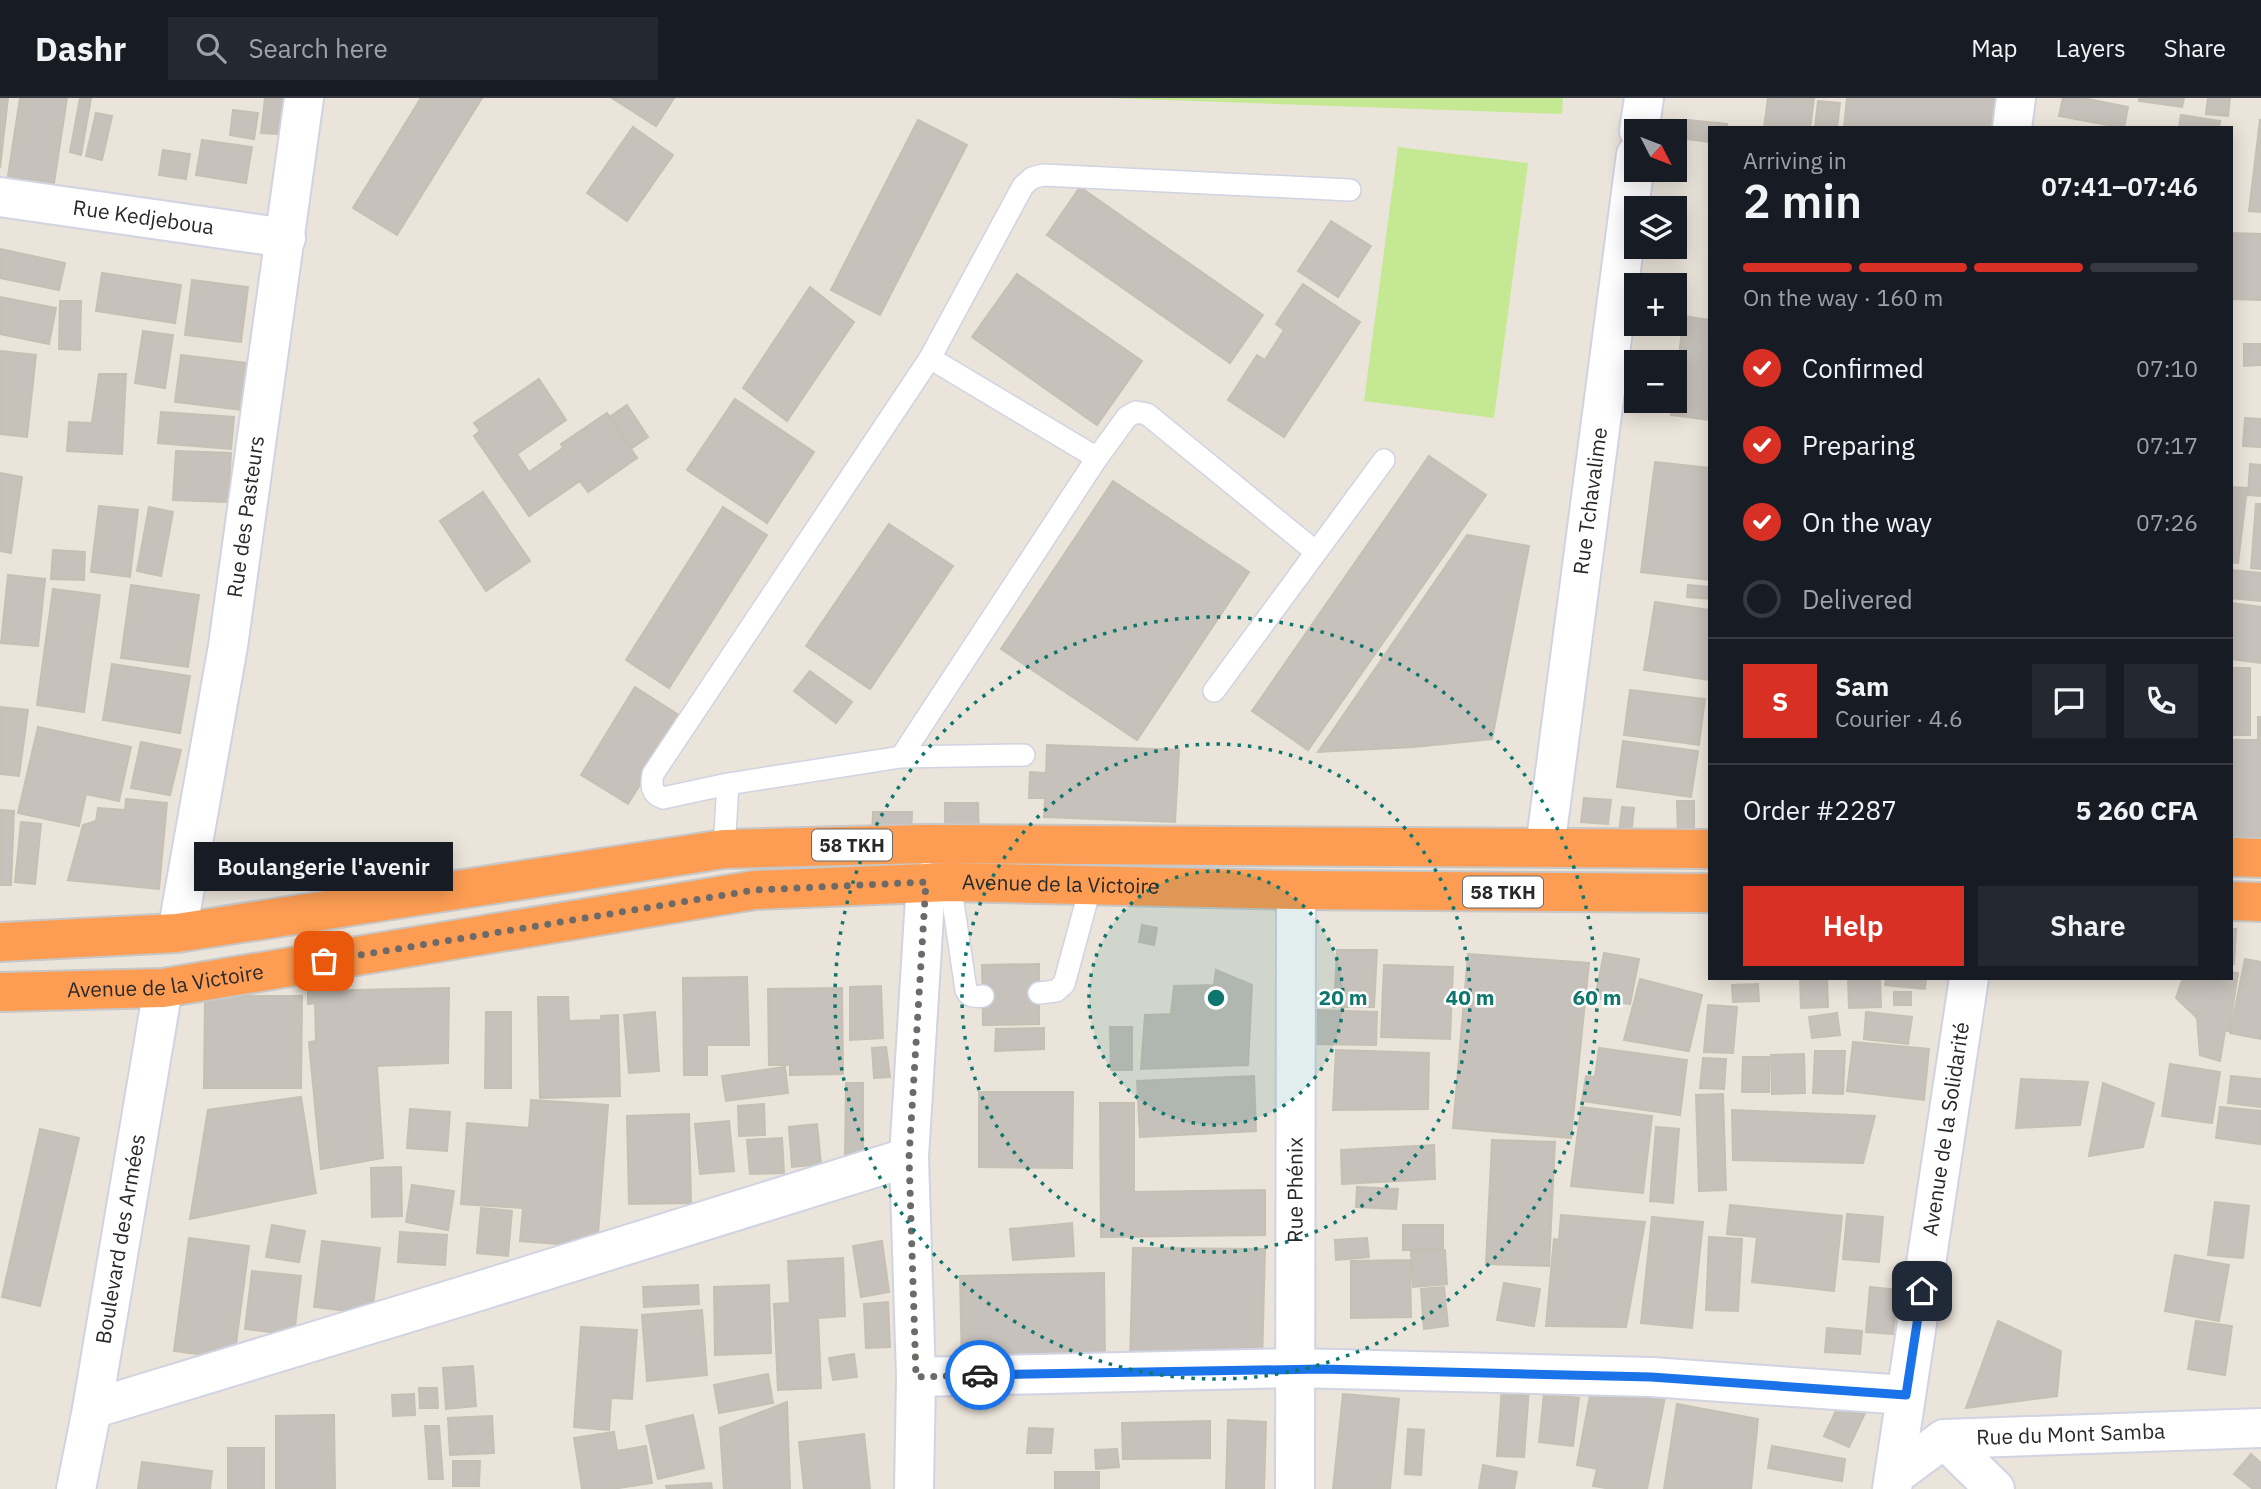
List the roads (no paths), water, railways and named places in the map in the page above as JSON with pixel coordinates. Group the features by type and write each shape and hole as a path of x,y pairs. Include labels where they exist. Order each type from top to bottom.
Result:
{"highway":[{"name":"Avenue de la Victoire","path":"0,942 177,933 724,849 925,844 1708,849"},
{"path":"2233,858 2261,858"},
{"name":"Avenue de la Victoire","path":"0,992 163,988 755,890 938,882 1296,890 1708,893"},
{"path":"2233,901 2261,902"},
{"path":"163,988 177,933"}],"street":[{"name":"Rue des Pasteurs","path":"177,933 228,646 304,98"},
{"path":"1641,119 1644,98"},
{"path":"2012,126 2015,98"},
{"name":"Rue Tchavalime","path":"1545,848 1632,182"},
{"name":"Rue Kedjeboua","path":"0,197 286,238"},
{"path":"914,1489 916,1377 909,1157 938,882"},
{"name":"Rue Phénix","path":"1295,1489 1296,890"},
{"name":"Avenue de la Solidarité","path":"1893,1482 1969,980"},
{"name":"Boulevard des Armées","path":"76,1489 163,988"},
{"path":"92,1409 909,1157"},
{"path":"916,1377 1295,1368 1651,1377 1906,1395"},
{"name":"Rue du Mont Samba","path":"1944,1439 2261,1429"},
{"path":"1893,1482 1944,1439 1995,1489"}],"lane":[{"path":"1024,755 901,757 728,784 663,798 653,792 652,781 653,774 930,358 1023,186 1032,178 1057,176 1350,190"},
{"path":"930,358 1097,458"},
{"path":"901,757 1097,458 1127,417 1136,412 1147,414 1316,552"},
{"path":"1214,691 1384,460"},
{"path":"724,849 728,784"},
{"path":"938,882 967,994 974,997 983,996"},
{"path":"1039,993 1056,991 1064,984 1091,885"}],"place":[{"name":"Boulangerie l'avenir","path":"324,961"}]}
